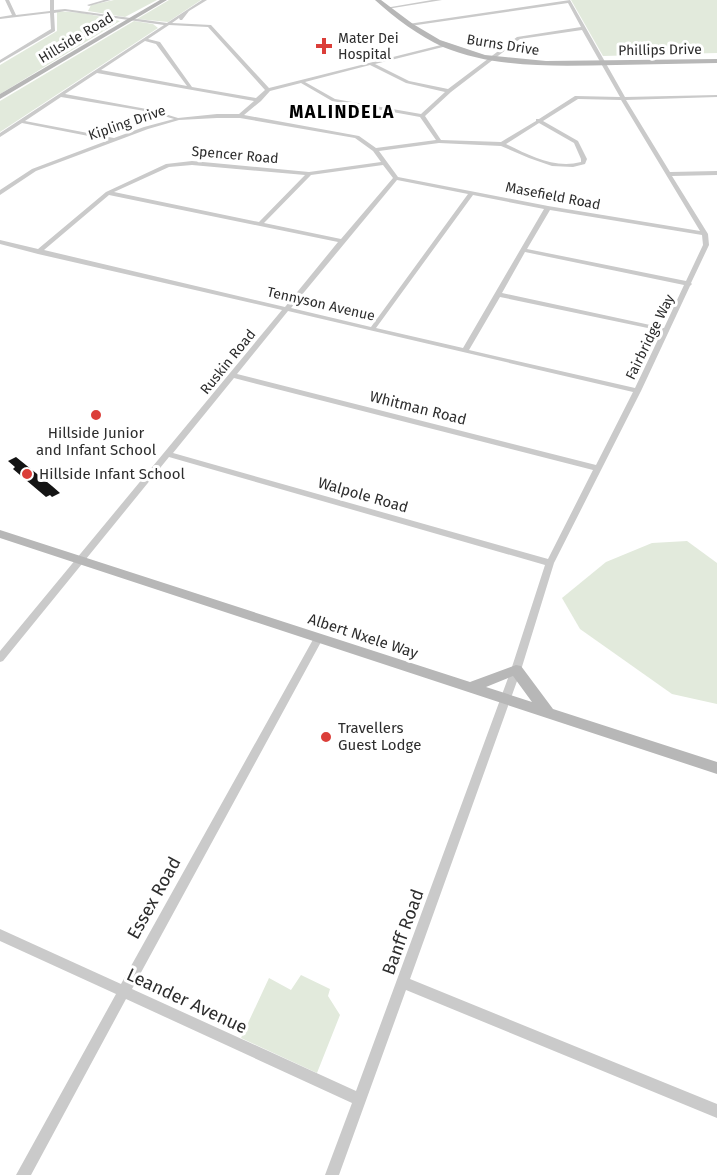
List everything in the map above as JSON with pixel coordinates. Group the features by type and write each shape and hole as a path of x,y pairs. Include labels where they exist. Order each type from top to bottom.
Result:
{"main road":[{"name":"Hillside Road","path":"0,97 164,0"},
{"name":"Burns Drive","path":"378,0 410,25 445,45 459,50 523,62 603,63"},
{"name":"Phillips Drive","path":"603,63 717,61"},
{"path":"576,64 596,68 610,74"},
{"name":"Albert Nxele Way","path":"0,534 717,768"},
{"path":"468,688 516,670 549,714"}],"street":[{"path":"7,0 14,16"},
{"path":"0,62 53,30 54,10 51,0"},
{"path":"85,12 88,2 109,0"},
{"path":"0,135 205,0"},
{"path":"387,8 440,0"},
{"path":"410,25 568,1 623,99 705,234"},
{"path":"0,18 54,10 85,12 167,24 197,24 212,28 268,90"},
{"path":"179,24 183,14"},
{"path":"422,116 491,57 523,36 584,27"},
{"path":"144,39 158,43 190,87"},
{"path":"240,116 260,100 268,90 445,45"},
{"path":"432,48 459,50"},
{"path":"372,64 408,82 449,91"},
{"path":"96,71 260,100"},
{"path":"302,81 334,100 422,116 439,141"},
{"path":"61,95 152,111 178,119"},
{"path":"501,144 578,97 623,99 717,96"},
{"name":"Kipling Drive","path":"0,193 34,170 114,140 178,119 217,116 240,116 357,137 375,150 396,178"},
{"path":"375,150 439,141 501,144 546,162 572,166 583,163 584,159 576,142 538,120"},
{"path":"20,121 114,140"},
{"name":"Spencer Road","path":"38,252 108,193 157,170 178,163 309,174 384,164"},
{"path":"669,174 717,173"},
{"path":"261,223 309,174"},
{"name":"Masefield Road","path":"396,178 548,208 705,234"},
{"name":"Ruskin Road","path":"0,658 396,178"},
{"path":"0,182 12,184"},
{"path":"108,193 342,241"},
{"path":"373,328 471,193"},
{"path":"465,350 548,208"},
{"name":"Fairbridge Way","path":"505,700 550,563 705,252 705,234"},
{"name":"Tennyson Avenue","path":"0,242 637,391"},
{"path":"525,250 689,284"},
{"path":"497,294 665,330"},
{"name":"Whitman Road","path":"232,375 597,468"},
{"name":"Walpole Road","path":"168,454 550,563"},
{"name":"Essex Road","path":"23,1175 122,991 318,639"},
{"name":"Banff Road","path":"332,1175 358,1099 404,983 505,700"},
{"name":"Leander Avenue","path":"0,935 358,1099"},
{"path":"404,983 717,1111"}],"shaded area":[{"path":"114,0 157,0 125,17 88,11 91,5"},
{"path":"169,0 201,0 168,22 137,19"},
{"path":"571,0 717,0 717,53 603,56"},
{"path":"57,11 83,13 120,21 0,94 0,65 57,31"},
{"path":"134,21 153,24 158,28 0,132 0,101"},
{"path":"687,541 717,563 717,704 672,694 580,629 562,598 606,562 652,543"},
{"path":"301,975 330,989 328,996 340,1015 317,1073 241,1038 269,978 291,990"}],"building":[{"name":"Hillside Infant School","path":"16,457 60,493 46,497 13,469 15,467 8,461"}],"place":[{"name":"Mater Dei Hospital","path":"324,46"},
{"name":"Hillside Junior and Infant School","path":"96,415"},
{"name":"Hillside Infant School","path":"27,474"},
{"name":"Travellers Guest Lodge","path":"326,737"}],"district":[{"name":"MALINDELA","path":"342,112"}]}
